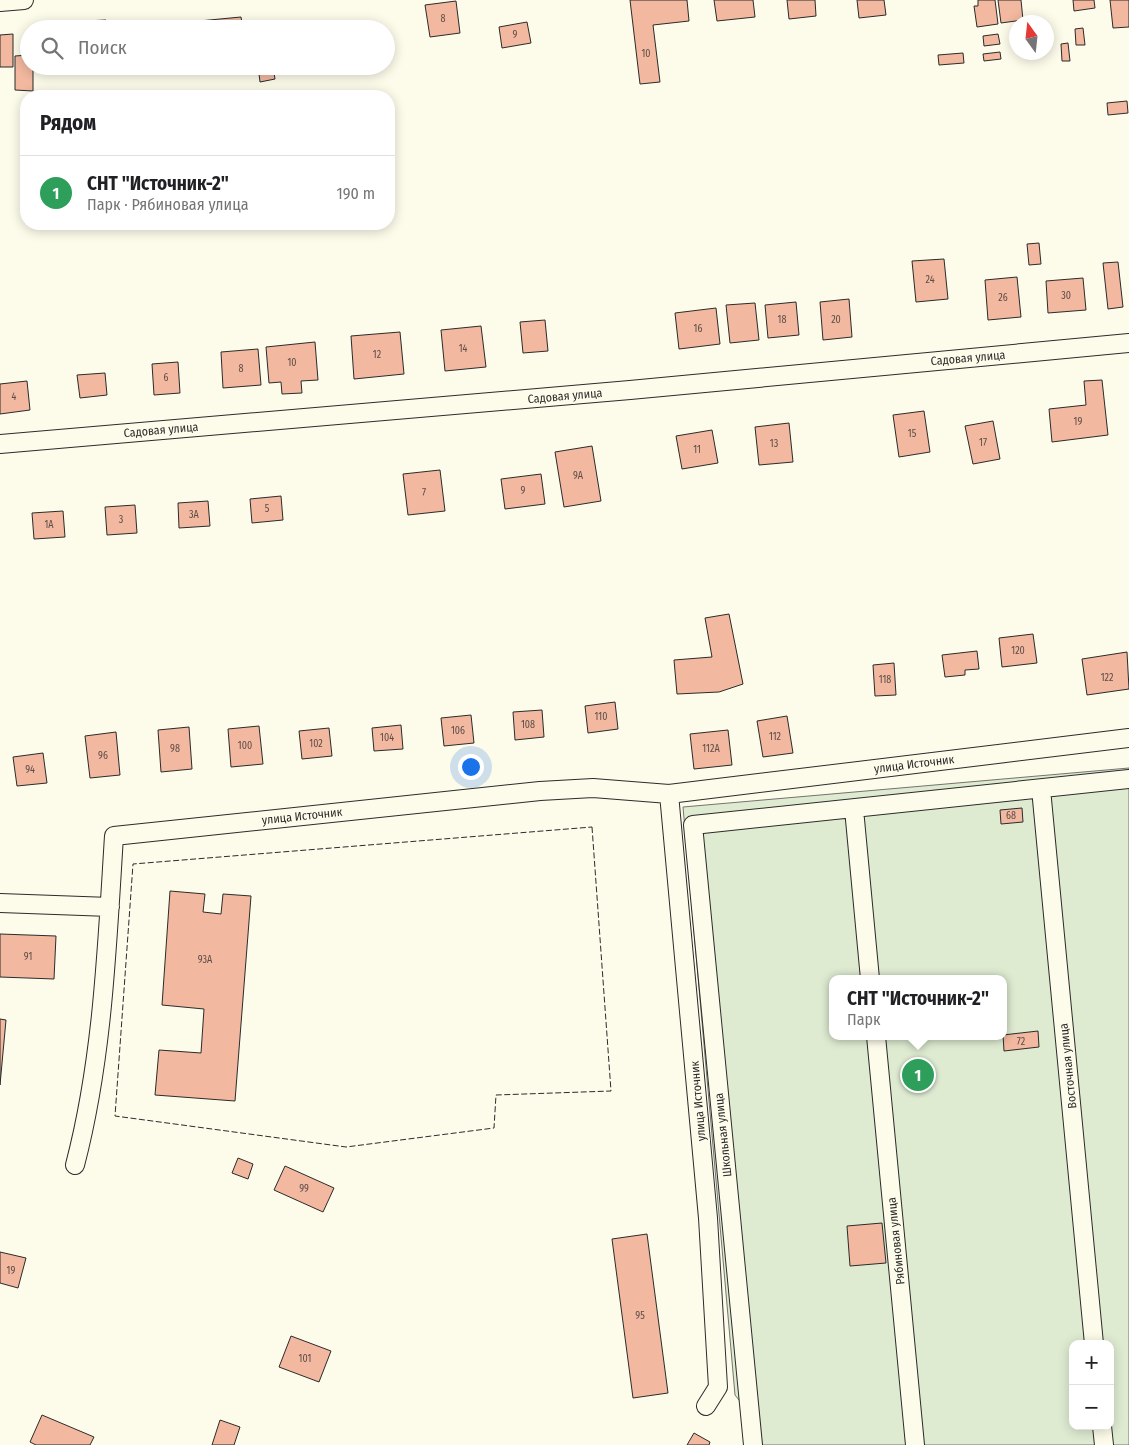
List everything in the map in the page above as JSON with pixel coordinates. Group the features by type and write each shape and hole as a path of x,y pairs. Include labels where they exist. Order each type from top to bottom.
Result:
{"street":[{"path":"0,2 24,0"},
{"name":"Садовая улица","path":"0,444 630,390 1129,343"},
{"name":"улица Источник","path":"110,907 114,836 540,790 593,788 669,794 1129,738"},
{"path":"870,975 854,809 1129,780"},
{"name":"Восточная улица","path":"1041,789 1094,1340"},
{"name":"улица Источник","path":"669,794 710,1238 718,1387 706,1406"},
{"name":"Школьная улица","path":"753,1445 693,825 854,809"},
{"path":"0,903 110,907 90,1099 74,1165"},
{"name":"Рябиновая улица","path":"876,1040 916,1445"},
{"path":"1102,1430 1104,1445"}],"green space":[{"path":"1129,768 1129,1445 757,1445 757,1423 735,1395 683,807"}],"building":[{"path":"630,0 687,0 689,21 653,25 660,82 640,84"},
{"path":"714,0 753,0 755,17 717,21"},
{"path":"787,0 815,0 816,16 789,19"},
{"path":"857,0 884,0 886,15 859,18"},
{"path":"978,0 995,0 998,24 977,27 974,6 978,6"},
{"path":"998,0 1021,0 1022,15 1009,15 1009,22 1001,23"},
{"path":"1073,0 1094,0 1095,8 1074,11"},
{"path":"1110,0 1129,0 1129,27 1113,28"},
{"path":"456,1 460,33 430,37 425,5"},
{"path":"241,17 242,20 210,20"},
{"path":"527,22 531,43 502,48 499,27"},
{"path":"1083,28 1085,45 1076,45 1075,29"},
{"path":"13,34 13,67 0,67 0,35"},
{"path":"998,34 1000,44 984,46 983,36"},
{"path":"1068,43 1070,61 1062,61 1061,44"},
{"path":"1000,52 1001,59 984,61 983,54"},
{"path":"963,53 964,63 939,65 938,55"},
{"path":"15,56 20,56 20,75 33,75 33,90 15,90"},
{"path":"259,75 274,75 275,79 260,82"},
{"path":"1127,101 1128,113 1108,115 1107,103"},
{"path":"1039,243 1041,264 1029,265 1027,244"},
{"path":"944,259 948,299 916,302 912,261"},
{"path":"1118,262 1123,307 1108,309 1103,263"},
{"path":"1017,277 1021,317 988,320 985,280"},
{"path":"1083,278 1086,310 1048,313 1046,281"},
{"path":"849,299 852,337 823,340 820,302"},
{"path":"796,302 799,335 768,338 765,305"},
{"path":"755,303 759,340 730,343 726,305"},
{"path":"716,308 720,344 679,349 675,313"},
{"path":"545,320 548,351 523,353 520,322"},
{"path":"481,326 486,367 445,371 441,330"},
{"path":"400,332 404,374 354,379 351,336"},
{"path":"315,342 318,380 301,381 302,393 282,394 281,382 269,383 266,347"},
{"path":"258,349 261,385 223,388 221,352"},
{"path":"178,362 180,393 154,395 152,364"},
{"path":"105,373 107,395 80,398 77,375"},
{"path":"1102,380 1108,435 1052,442 1049,409 1086,405 1084,381"},
{"path":"27,381 30,410 0,414 0,384"},
{"path":"924,411 930,452 899,457 893,415"},
{"path":"993,421 1000,459 973,464 965,426"},
{"path":"789,423 793,462 759,465 755,427"},
{"path":"712,430 718,463 682,469 676,436"},
{"path":"592,446 601,501 564,507 555,452"},
{"path":"440,470 445,511 408,515 403,474"},
{"path":"541,474 545,504 505,509 501,479"},
{"path":"281,496 283,520 252,523 250,499"},
{"path":"208,501 210,526 179,528 178,503"},
{"path":"135,505 137,533 107,535 105,507"},
{"path":"63,511 65,537 34,539 32,513"},
{"path":"729,614 743,684 719,692 677,694 674,660 712,657 705,618"},
{"path":"1033,634 1037,663 1002,667 999,638"},
{"path":"977,651 979,669 965,670 965,675 945,677 942,655"},
{"path":"1127,652 1129,689 1087,695 1082,659"},
{"path":"894,663 896,695 875,696 873,665"},
{"path":"615,702 618,729 588,733 585,706"},
{"path":"542,710 544,737 515,740 513,712"},
{"path":"471,715 474,743 444,746 441,718"},
{"path":"787,716 793,753 763,757 757,721"},
{"path":"401,725 403,749 374,751 372,728"},
{"path":"259,726 263,764 231,767 228,729"},
{"path":"189,727 192,769 161,772 158,730"},
{"path":"329,728 332,756 302,759 299,731"},
{"path":"728,730 732,765 694,769 690,734"},
{"path":"116,732 120,775 90,778 85,736"},
{"path":"43,753 47,783 17,786 13,757"},
{"path":"1022,808 1023,822 1001,824 1000,810"},
{"path":"170,891 205,894 203,912 221,914 223,894 251,896 235,1101 155,1095 159,1050 201,1053 204,1009 162,1005"},
{"path":"0,934 56,936 54,979 0,977"},
{"path":"0,1019 6,1020 0,1085"},
{"path":"1038,1031 1039,1047 1004,1051 1003,1040 1007,1040 1007,1035"},
{"path":"238,1158 253,1164 248,1179 232,1173"},
{"path":"285,1166 334,1188 323,1212 274,1190"},
{"path":"882,1223 886,1263 850,1266 847,1226"},
{"path":"647,1234 668,1393 633,1398 612,1239"},
{"path":"0,1252 26,1258 18,1288 0,1283"},
{"path":"291,1336 331,1351 319,1382 279,1367"},
{"path":"42,1415 94,1437 90,1445 36,1445 30,1442"},
{"path":"220,1420 240,1427 234,1445 212,1445"},
{"path":"694,1433 710,1442 709,1445 687,1445"}],"fence":[{"path":"592,827 611,1091 496,1095 494,1128 346,1147 115,1116 133,864 592,827"}],"place":[{"name":"СНТ \"Источник-2\"","path":"918,1075"}]}
